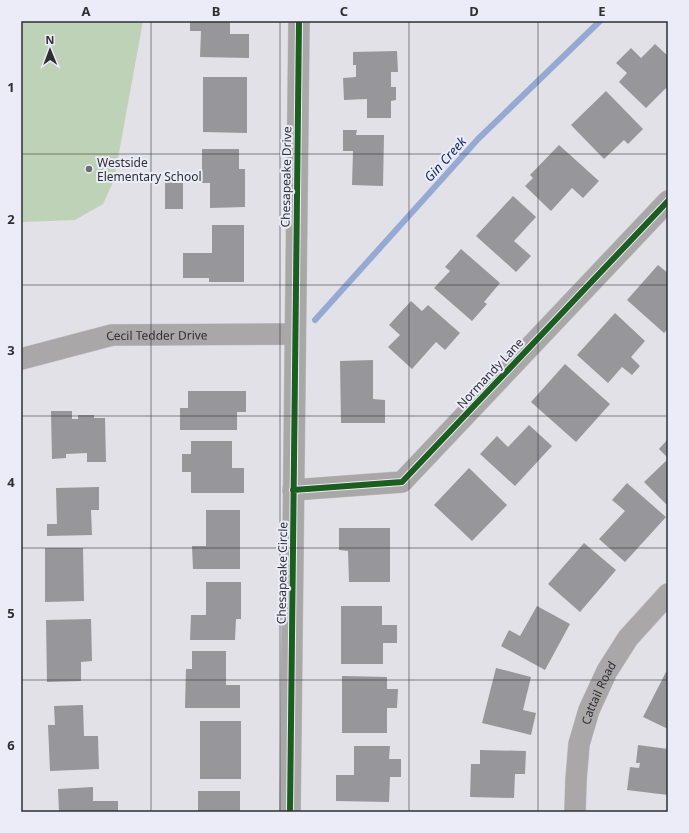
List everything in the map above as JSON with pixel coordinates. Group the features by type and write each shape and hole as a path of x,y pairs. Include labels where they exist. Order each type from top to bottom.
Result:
{"street":[{"name":"Chesapeake Drive","path":"295,334 300,21"},
{"name":"Normandy Lane","path":"293,490 402,482 668,201"},
{"name":"Cecil Tedder Drive","path":"21,359 112,335 295,334"},
{"name":"Chesapeake Circle","path":"290,812 295,334"},
{"name":"Cattail Road","path":"575,812 579,744 589,710 607,671 628,638 668,594"}],"green space":[{"path":"21,21 143,21 114,180 103,204 75,220 21,222"}],"building":[{"path":"190,21 230,21 230,34 249,34 249,58 200,57 201,31 190,31"},
{"path":"655,44 668,56 668,90 666,88 646,108 619,82 627,73 616,63 631,48 641,58"},
{"path":"397,51 398,72 391,72 391,87 396,87 396,100 391,101 391,118 367,118 367,99 344,100 343,78 356,77 356,65 353,65 353,52"},
{"path":"203,77 247,77 247,133 203,132"},
{"path":"606,91 643,129 628,144 624,140 604,159 571,125"},
{"path":"343,130 357,130 356,135 384,135 383,186 352,185 353,151 343,151"},
{"path":"559,145 599,181 583,198 572,188 551,211 525,186 533,178 530,175"},
{"path":"202,149 239,149 239,169 245,169 245,207 210,208 210,183 202,183"},
{"path":"165,182 183,183 183,209 165,209"},
{"path":"513,196 536,217 514,241 531,256 516,272 476,236"},
{"path":"212,225 244,225 244,282 209,282 209,278 183,278 183,253 212,253"},
{"path":"461,249 500,283 484,302 487,304 472,321 434,288 450,271 445,267"},
{"path":"658,265 668,273 668,329 664,333 627,300"},
{"path":"411,301 422,311 428,305 460,333 445,350 436,342 412,369 388,347 400,335 389,325"},
{"path":"615,313 645,341 631,357 640,366 632,375 622,367 608,383 577,355"},
{"path":"373,360 373,399 385,400 385,423 341,423 340,361"},
{"path":"565,364 610,404 576,442 531,402"},
{"path":"188,391 246,391 246,412 237,412 237,430 180,430 180,408 188,408"},
{"path":"51,411 72,411 72,419 78,419 78,415 94,415 94,418 105,418 106,462 87,462 87,453 66,454 66,458 52,459"},
{"path":"529,425 552,446 515,486 480,454 497,436 508,447"},
{"path":"668,439 668,458 659,449"},
{"path":"191,441 232,441 232,468 244,468 244,493 191,493 191,472 182,472 182,454 191,454"},
{"path":"668,459 668,506 644,482"},
{"path":"469,468 507,505 472,541 434,505"},
{"path":"627,483 666,517 625,562 599,539 625,511 612,500"},
{"path":"99,487 99,510 91,510 92,535 47,536 47,524 57,524 56,488"},
{"path":"206,510 240,510 240,569 193,569 192,546 206,546"},
{"path":"339,528 390,528 390,582 349,582 348,551 339,550"},
{"path":"584,543 616,570 580,612 548,584"},
{"path":"45,548 83,548 84,601 45,602"},
{"path":"206,582 241,582 241,619 236,619 235,640 190,640 191,615 206,615"},
{"path":"341,606 382,606 382,625 397,625 397,643 383,643 383,664 341,664"},
{"path":"537,606 570,624 545,670 501,646 509,630 520,636"},
{"path":"91,619 92,661 81,662 81,681 47,682 46,620"},
{"path":"192,651 226,651 226,685 240,685 240,708 185,708 186,669 192,669"},
{"path":"496,668 531,677 523,710 536,713 531,735 482,723"},
{"path":"666,672 668,674 668,729 643,717"},
{"path":"342,676 387,677 387,689 398,689 397,708 387,708 387,733 342,733"},
{"path":"83,705 84,736 98,736 99,769 50,771 48,725 55,725 54,706"},
{"path":"200,721 241,721 241,779 200,779"},
{"path":"638,745 668,749 668,795 627,790 630,767 639,768 640,763 636,763"},
{"path":"354,746 390,746 389,759 401,759 401,777 390,777 389,802 336,801 336,775 354,775"},
{"path":"480,750 526,751 525,774 515,774 514,798 470,797 471,764 480,764"},
{"path":"93,787 93,801 118,801 118,812 59,812 58,789"},
{"path":"198,791 240,791 240,812 198,812"}],"waterway":[{"name":"Gin Creek","path":"315,320 478,139 600,21"}],"cycle path":[{"path":"290,812 299,21"},
{"path":"293,490 402,482 668,201"}],"place":[{"name":"Westside Elementary School","path":"89,169"}]}
